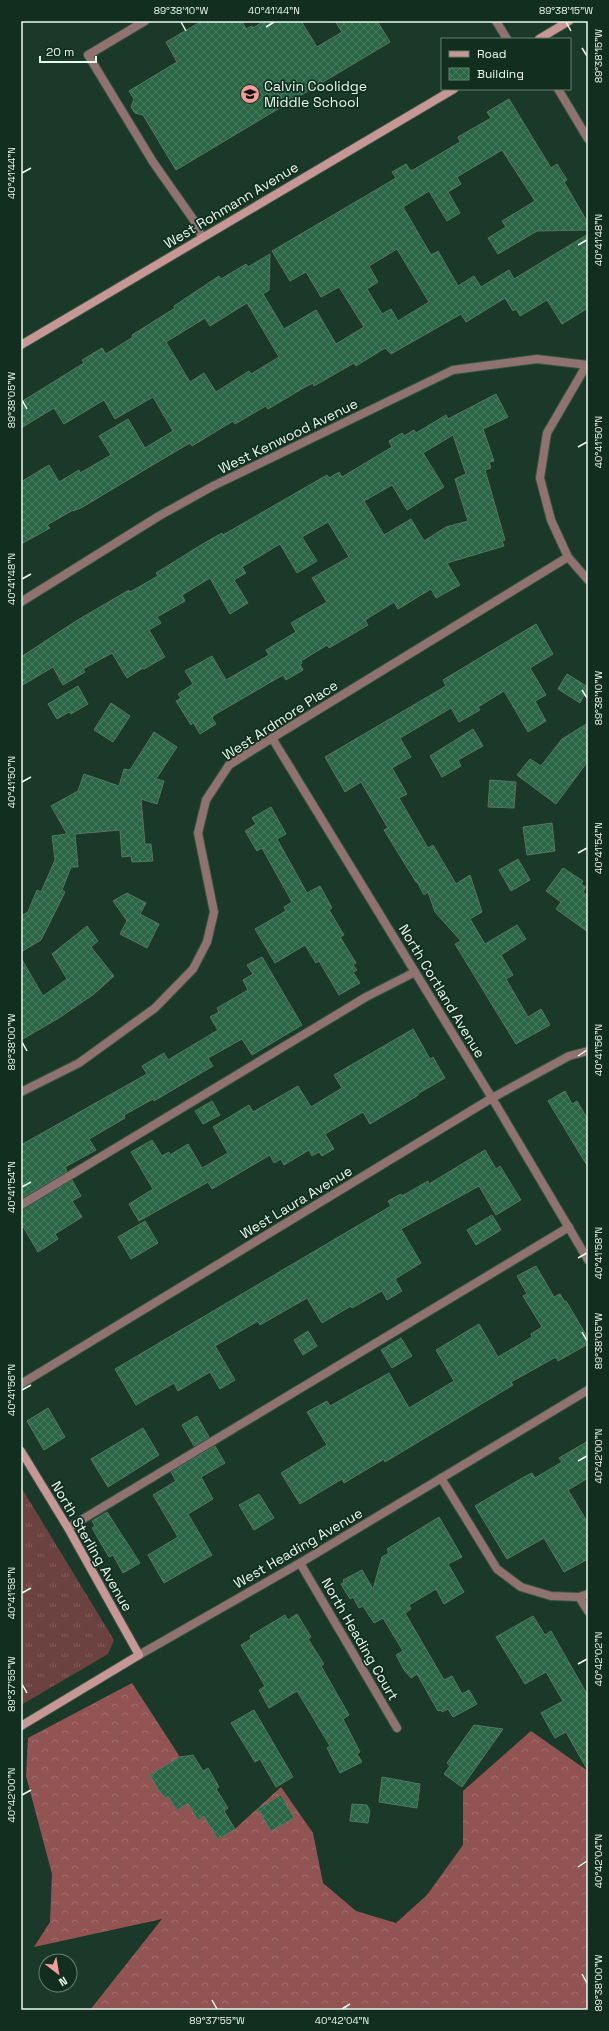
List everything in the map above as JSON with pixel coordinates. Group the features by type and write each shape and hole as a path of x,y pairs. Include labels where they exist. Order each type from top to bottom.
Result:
{"street":[{"path":"145,21 88,55 153,162 192,219 202,237"},
{"path":"496,21 505,38"},
{"path":"541,38 569,21"},
{"name":"West Rohmann Avenue","path":"21,345 452,90"},
{"path":"559,90 588,139"},
{"name":"West Kenwood Avenue","path":"21,602 159,516 213,486 453,370 537,359 587,366"},
{"path":"587,366 546,433 540,478 551,520 568,557 588,580"},
{"name":"West Ardmore Place","path":"21,1092 85,1058 155,1008 193,969 207,942 214,912 198,833 206,800 230,765 568,557"},
{"name":"North Cortland Avenue","path":"272,738 492,1098 588,1260"},
{"path":"21,1205 366,997 415,972"},
{"name":"West Laura Avenue","path":"21,1384 492,1098 569,1056 588,1050"},
{"path":"68,1528 569,1227"},
{"name":"West Heading Avenue","path":"21,1726 139,1655 300,1563 588,1390"},
{"name":"North Sterling Avenue","path":"21,1451 68,1528 139,1655"},
{"path":"441,1478 497,1569 521,1587 551,1596 579,1597 588,1594"},
{"name":"North Heading Court","path":"300,1563 397,1728"},
{"path":"579,1597 588,1611"}],"green space":[{"path":"21,1487 114,1640 108,1654 21,1705"},
{"path":"132,1683 180,1757 150,1775 165,1798 168,1796 177,1810 188,1803 198,1820 204,1816 218,1839 235,1829 281,1787 313,1833 323,1883 356,1911 396,1923 427,1895 463,1845 463,1791 531,1731 588,1771 588,2010 90,2010 162,1919 34,1947 50,1922 52,1874 26,1776 28,1738"}],"building":[{"name":"Calvin Coolidge Middle School","path":"202,21 242,21 246,29 252,26 253,28 264,21 301,21 317,47 342,32 335,21 377,21 390,42 176,170 143,115 135,113 131,107 134,99 129,91 177,62 166,42"},
{"path":"509,99 551,168 557,164 567,180 564,182 588,223 588,230 537,231 498,254 488,238 506,227 502,221 535,201 502,150 457,177 461,184 448,192 460,213 447,221 429,191 403,207 431,255 438,251 458,286 474,276 481,287 509,270 514,279 588,234 588,308 562,324 547,300 520,316 516,309 513,311 505,298 466,322 461,314 391,354 385,348 356,366 354,363 314,386 313,383 268,409 266,406 235,424 233,421 192,446 190,443 81,508 73,510 47,525 50,528 21,544 21,482 49,465 59,482 79,470 80,473 111,455 99,436 128,419 145,448 173,431 153,397 115,419 104,400 64,424 54,408 21,428 21,402 84,363 82,360 102,348 106,354 133,337 132,335 175,308 174,306 219,276 221,279 246,264 248,267 270,254 269,290 263,294 284,329 316,310 336,344 364,327 339,287 321,297 306,272 290,281 272,251 396,178 392,172 406,164 410,170 413,170 460,142 458,137 491,118 487,112","holes":["397,249 429,302 398,321 391,309 382,314 367,289 378,282 369,266","247,303 279,357 251,374 249,371 216,392 204,373 190,382 166,342 205,318 210,326"]},
{"path":"496,394 508,417 483,429 494,461 489,462 491,468 485,470 505,540 502,541 504,546 447,563 460,585 436,598 431,589 398,609 394,602 365,620 368,625 329,648 327,645 301,661 302,663 300,664 303,670 286,680 283,675 214,715 212,718 216,724 200,734 193,722 191,725 176,701 181,698 178,694 193,684 185,671 212,656 226,680 269,655 266,650 296,632 291,623 327,602 312,578 349,557 328,522 302,537 317,561 297,573 280,544 242,567 246,573 234,580 248,603 230,614 210,578 182,595 185,601 157,617 161,623 149,630 165,657 144,669 143,668 127,678 112,653 83,669 85,672 63,685 53,667 21,686 21,657 76,621 129,590 130,592 158,576 156,573 201,545 222,533 223,535 327,475 329,478 339,472 342,477 392,447 389,441 402,433 404,436 414,430 416,433 446,415 448,419","holes":["453,435 466,474 455,479 468,521 446,527 424,541 411,519 384,535 364,501 392,485 407,510 444,487 423,453"]},
{"path":"536,624 553,654 530,668 546,695 535,701 546,721 528,732 504,691 478,707 480,710 459,722 451,708 400,738 411,757 392,768 407,794 399,798 428,848 433,845 456,884 470,875 482,912 470,919 485,944 517,925 526,939 501,955 513,975 506,979 528,1017 541,1009 550,1025 516,1044 455,944 461,941 435,912 428,892 424,895 384,830 388,828 361,782 345,792 325,757 446,686 443,680"},
{"path":"567,674 588,687 580,703 558,689"},
{"path":"78,686 88,704 71,714 69,712 57,719 48,704"},
{"path":"111,703 130,716 113,742 94,730"},
{"path":"588,723 588,761 556,804 517,775 530,759 541,766 562,739"},
{"path":"473,729 483,746 458,760 461,766 442,777 430,756"},
{"path":"154,732 177,747 156,779 164,781 157,804 141,799 145,844 151,844 153,861 132,862 131,856 122,857 120,830 75,834 78,867 71,867 62,890 65,892 41,940 21,952 21,916 28,912 37,890 41,892 55,860 52,836 67,834 51,806 78,791 84,774 119,786 124,769 130,770"},
{"path":"490,780 516,782 514,808 488,807"},
{"path":"271,807 286,834 277,839 307,893 320,886 332,908 329,910 344,935 340,937 356,963 353,965 357,970 353,972 360,983 339,995 319,961 316,963 305,945 275,963 255,929 286,911 284,907 292,902 262,848 257,851 245,831 256,824 252,818"},
{"path":"552,823 555,851 527,855 523,827"},
{"path":"518,859 530,880 511,891 499,870"},
{"path":"563,868 583,881 581,884 586,887 583,892 588,896 588,932 556,909 561,902 546,891"},
{"path":"127,893 146,903 140,914 159,924 147,948 120,934 127,921 113,901"},
{"path":"87,926 98,941 91,947 114,976 94,994 59,1018 21,1040 21,958 43,996 67,979 52,954"},
{"path":"262,957 302,1025 252,1055 242,1039 208,1058 213,1066 154,1101 153,1099 124,1115 125,1118 89,1139 96,1150 65,1167 67,1171 21,1199 21,1145 147,1074 142,1066 164,1053 168,1060 218,1030 210,1017 219,1012 217,1008 248,990 243,980 253,974 247,965"},
{"path":"413,1029 430,1059 433,1057 445,1078 370,1124 363,1112 325,1134 334,1149 322,1156 319,1152 312,1156 309,1150 284,1165 281,1159 274,1163 270,1155 212,1189 208,1182 139,1221 129,1204 153,1189 131,1152 152,1140 162,1156 169,1152 170,1155 188,1144 202,1168 228,1153 213,1127 249,1105 253,1112 298,1086 311,1107 342,1088 334,1075"},
{"path":"565,1091 572,1104 577,1101 588,1120 588,1167 548,1101"},
{"path":"212,1101 220,1115 203,1124 195,1111"},
{"path":"485,1150 496,1169 500,1166 521,1200 496,1215 479,1186 401,1229 421,1263 395,1279 402,1291 387,1300 382,1291 352,1308 351,1306 322,1323 307,1298 260,1325 258,1321 215,1346 235,1380 220,1389 210,1372 178,1391 174,1383 136,1405 115,1369 391,1206 388,1201 401,1194 402,1196 428,1181 429,1184"},
{"path":"72,1180 81,1196 72,1201 82,1217 55,1234 58,1239 38,1252 21,1223 21,1210"},
{"path":"492,1215 501,1230 476,1245 467,1230"},
{"path":"145,1221 158,1243 131,1259 118,1237"},
{"path":"536,1266 554,1297 560,1294 565,1302 566,1301 588,1338 588,1344 558,1361 556,1357 511,1382 513,1385 385,1462 384,1459 344,1483 342,1479 300,1504 281,1473 327,1445 307,1412 327,1401 330,1406 389,1373 409,1408 454,1381 436,1350 479,1324 498,1357 532,1337 531,1334 542,1327 523,1296 527,1294 517,1276"},
{"path":"308,1331 317,1346 303,1355 294,1340"},
{"path":"401,1338 412,1356 392,1368 381,1350"},
{"path":"48,1408 65,1437 44,1450 27,1421"},
{"path":"197,1416 209,1437 194,1446 182,1425"},
{"path":"143,1428 159,1455 108,1487 91,1459"},
{"path":"588,1441 588,1478 568,1490 588,1523 588,1559 564,1572 544,1538 507,1559 475,1506 532,1473 535,1478 562,1462 559,1458"},
{"path":"215,1446 225,1463 201,1477 213,1499 188,1514 212,1555 164,1583 148,1555 178,1537 153,1495 176,1481 171,1472"},
{"path":"259,1494 274,1518 254,1530 239,1505"},
{"path":"107,1512 140,1563 123,1573 113,1555 109,1557 92,1528 95,1526 92,1521"},
{"path":"439,1517 462,1557 448,1564 464,1592 444,1604 436,1589 409,1605 411,1609 405,1613 444,1680 452,1676 462,1694 469,1690 477,1704 453,1717 448,1709 442,1712 441,1710 438,1711 417,1674 411,1678 404,1670 396,1655 403,1651 383,1618 374,1623 363,1606 359,1608 353,1597 350,1599 341,1584 344,1582 343,1580 362,1570 373,1589 382,1557 389,1553 387,1549"},
{"path":"297,1614 311,1637 308,1639 324,1664 321,1666 349,1715 343,1719 360,1752 357,1754 362,1762 340,1773 327,1748 330,1746 297,1691 269,1708 259,1690 265,1686 241,1645 251,1639 250,1636 285,1615 288,1620"},
{"path":"533,1616 545,1635 551,1631 588,1696 588,1771 566,1732 555,1738 541,1713 563,1701 546,1672 525,1684 496,1637"},
{"path":"254,1710 293,1777 276,1787 260,1759 255,1762 231,1723"},
{"path":"474,1725 503,1729 462,1787 444,1774 450,1766 447,1763"},
{"path":"193,1755 203,1771 208,1768 219,1787 216,1789 228,1808 224,1811 235,1829 218,1839 204,1816 198,1820 188,1803 177,1810 168,1796 165,1798 158,1789 150,1775 180,1757"},
{"path":"382,1777 420,1784 417,1808 379,1802"},
{"path":"281,1795 294,1818 271,1831 258,1809"},
{"path":"352,1804 367,1805 370,1811 368,1823 350,1821"}],"place":[{"name":"Calvin Coolidge Middle School","path":"250,94"}]}
